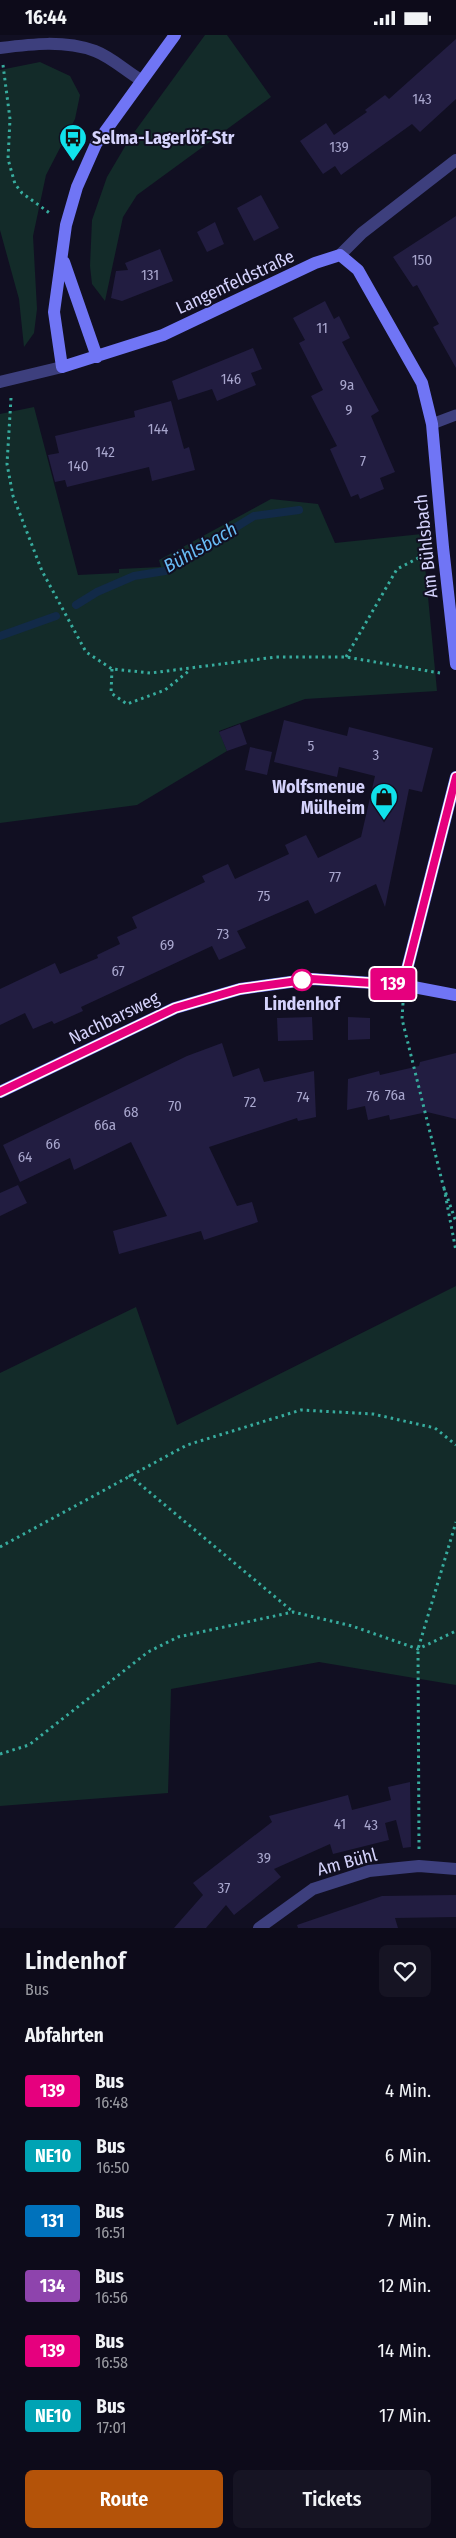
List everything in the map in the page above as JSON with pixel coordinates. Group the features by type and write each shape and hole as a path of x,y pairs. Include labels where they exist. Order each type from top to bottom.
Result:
{"street":[{"path":"62,367 54,312 63,259 66,225 77,187 96,144 174,35"},
{"path":"1,48 44,43 68,44 97,52 141,80"},
{"name":"Langenfeldstraße","path":"5,381 62,367 162,335 315,263 340,255 362,233 456,160"},
{"name":"Am Bühlsbach","path":"340,255 358,270 422,383 432,424 452,669"},
{"path":"63,259 96,357"},
{"path":"403,985 456,777"},
{"name":"Nachbarsweg","path":"0,1092 175,1008 240,989 312,979 403,985 456,995"},
{"name":"Am Bühl","path":"259,1928 313,1889 369,1871 419,1865 456,1869"}],"lane":[{"path":"432,424 456,415"}],"path":[{"path":"1,48 10,119 8,159 14,184 22,193 66,225"},
{"path":"5,381 11,409 7,464 12,496 42,571 86,652 112,669 151,673 276,657 346,657 452,669"},
{"path":"346,657 397,569 443,547"},
{"path":"112,669 111,693 127,704 165,690 190,669"},
{"path":"403,985 402,1019 443,1185 456,1222"},
{"path":"443,1185 445,1205 456,1251"},
{"path":"0,1547 187,1445 300,1410 373,1414 435,1427 456,1445"},
{"path":"129,1475 293,1612"},
{"path":"419,1865 418,1649 456,1523"},
{"path":"0,1754 29,1745 148,1652 178,1637 293,1612 352,1626 418,1649 456,1631"}],"green space":[{"path":"205,35 227,35 271,97 137,195 123,217 105,301 92,284 90,266 92,220 107,177 130,138"},
{"path":"40,62 70,76 80,95 75,119 46,175 33,236 37,309 34,333 24,347 19,299 0,230 0,70"},
{"path":"34,407 78,575 119,573 119,569 161,567 159,560 271,499 318,504 335,543 422,534 437,691 305,699 219,731 227,751 137,805 0,823 0,414"},
{"path":"456,1286 456,1685 319,1662 171,1689 168,1793 0,1806 0,1373 136,1307 177,1425"}],"building":[{"path":"456,39 456,99 420,132 412,124 341,175 335,166 323,174 300,141 326,123 334,135 367,112 365,110 385,95 389,99"},
{"path":"261,195 279,228 254,241 237,208"},
{"path":"456,216 456,368 433,327 439,324 417,285 413,287 393,257"},
{"path":"215,222 224,244 207,252 197,232"},
{"path":"160,249 173,281 122,301 111,298 116,271 128,270 125,263"},
{"path":"325,301 334,319 339,316 350,338 342,342 379,411 371,416 395,472 380,478 384,489 360,499 358,494 351,497 330,449 337,446 311,396 323,390 299,343 305,340 293,318"},
{"path":"253,348 262,369 251,373 256,385 217,401 212,389 178,400 172,381"},
{"path":"171,401 184,449 189,447 195,470 152,481 149,467 67,487 65,480 55,482 48,455 59,453 55,436 135,417 134,411"},
{"path":"284,720 347,736 349,727 433,748 422,792 409,789 385,907 376,884 315,914 308,900 237,931 246,948 219,960 212,946 81,1007 83,1011 54,1024 52,1021 33,1029 25,1013 0,1025 0,989 55,963 60,974 98,958 97,955 120,944 117,937 137,928 132,917 205,882 202,876 228,864 235,879 289,854 285,845 306,835 318,858 361,837 375,776 339,767 337,777 274,762"},
{"path":"240,724 247,744 227,751 219,732"},
{"path":"250,747 272,752 267,775 245,770"},
{"path":"312,1017 313,1040 278,1041 277,1018"},
{"path":"348,1017 370,1018 370,1039 348,1040"},
{"path":"222,1043 233,1077 259,1068 264,1082 314,1071 316,1117 298,1121 297,1118 209,1147 237,1206 252,1202 258,1222 204,1240 201,1231 119,1254 113,1231 167,1216 131,1142 74,1170 70,1158 20,1182 3,1145 187,1056"},
{"path":"456,1053 456,1119 427,1112 390,1120 389,1115 368,1120 365,1106 347,1110 348,1079 379,1071 380,1075 419,1066 420,1062"},
{"path":"18,1185 27,1203 0,1216 0,1193"},
{"path":"410,1782 411,1847 403,1848 396,1820 385,1823 389,1840 333,1854 330,1844 274,1869 281,1877 234,1915 226,1905 206,1928 174,1928 203,1895 193,1883 272,1822 269,1816 348,1795 352,1810 391,1800 388,1787"},
{"path":"456,1895 456,1917 395,1918 398,1928 298,1928 297,1925 382,1896"}],"waterway":[{"name":"Bühlsbach","path":"76,605 97,592 134,576 165,571 254,516 299,510"},
{"name":"Bühlsbach","path":"0,636 56,616"}],"bus line":[{"name":"139","path":"0,1092 175,1008 240,989 312,979 403,985 456,777"}],"place":[{"name":"Selma-Lagerlöf-Str","path":"73,162"},
{"name":"Wolfsmenue Mülheim","path":"384,821"},
{"name":"Lindenhof","path":"302,980"}]}
